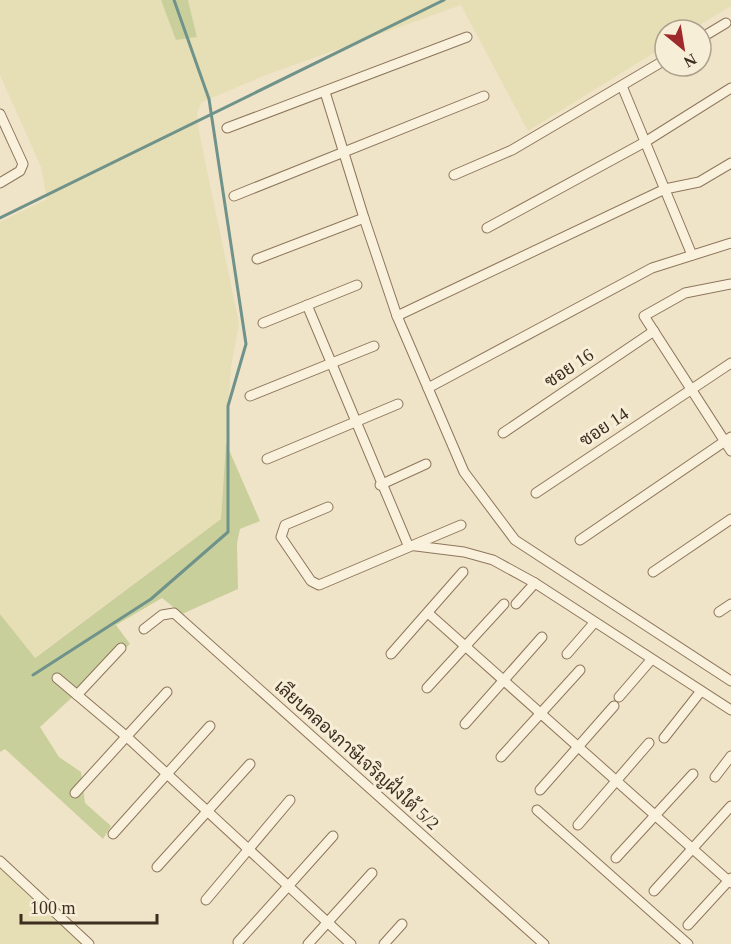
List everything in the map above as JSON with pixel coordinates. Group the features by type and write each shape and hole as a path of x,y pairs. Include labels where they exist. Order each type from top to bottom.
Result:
{"street":[{"path":"713,31 726,23"},
{"path":"227,128 467,37"},
{"path":"454,175 512,150 653,67"},
{"path":"622,86 692,255"},
{"path":"488,228 645,142 731,88"},
{"path":"325,92 397,316 464,472 515,540 731,681"},
{"path":"234,196 484,96"},
{"path":"0,114 23,164 20,171 0,183"},
{"path":"397,316 665,189 699,182 731,163"},
{"path":"257,259 364,218"},
{"path":"428,387 652,268 731,243"},
{"path":"731,284 685,293 644,316 728,439 731,451"},
{"path":"263,323 357,285"},
{"path":"307,305 380,485 408,545"},
{"name":"ซอย 16","path":"503,433 654,331"},
{"path":"250,396 374,346"},
{"name":"ซอย 14","path":"536,493 731,363"},
{"path":"267,459 398,404"},
{"path":"580,540 728,439"},
{"path":"380,485 426,464"},
{"path":"328,507 285,525 281,537 311,581 319,585 408,545 461,525"},
{"path":"654,573 731,519"},
{"path":"408,545 464,552 493,560 535,583 731,710"},
{"path":"391,654 464,572"},
{"path":"516,604 535,583"},
{"path":"428,688 504,604"},
{"path":"719,612 731,604"},
{"name":"เลียบคลองภาษีเจริญฝั่งใต้ 5/2","path":"144,628 162,615 174,613 544,944"},
{"path":"428,613 730,880 688,925"},
{"path":"567,654 594,623"},
{"path":"465,724 542,637"},
{"path":"77,695 121,648"},
{"path":"540,790 651,660"},
{"path":"501,757 580,670"},
{"path":"57,678 168,774 351,944"},
{"path":"664,738 702,691"},
{"path":"75,793 167,692"},
{"path":"113,834 210,726"},
{"path":"578,825 649,743"},
{"path":"715,777 731,756"},
{"path":"157,867 250,764"},
{"path":"616,858 693,774"},
{"path":"206,900 291,800"},
{"path":"654,891 731,806"},
{"path":"537,810 688,944"},
{"path":"238,942 333,836"},
{"path":"0,861 89,944"},
{"path":"308,944 372,873"},
{"path":"384,944 402,924"}],"shaded area":[{"path":"0,0 161,0 177,40 197,36 188,0 731,0 731,6 711,18 653,18 653,53 528,131 461,5 266,75 202,102 197,113 199,132 239,323 231,367 221,519 34,658 0,614 0,222 47,199 41,167 0,75"},
{"path":"0,867 83,944 0,944"}],"green space":[{"path":"161,0 188,0 197,37 176,40"},
{"path":"226,443 260,521 240,529 237,543 238,589 182,614 162,598 116,625 130,644 40,727 59,757 81,772 85,803 111,826 103,839 5,749 0,752 0,614 35,658 221,519"}],"waterway":[{"path":"33,675 151,599 228,532 228,406 246,344 209,99 174,0"},
{"path":"0,218 444,0"}]}
